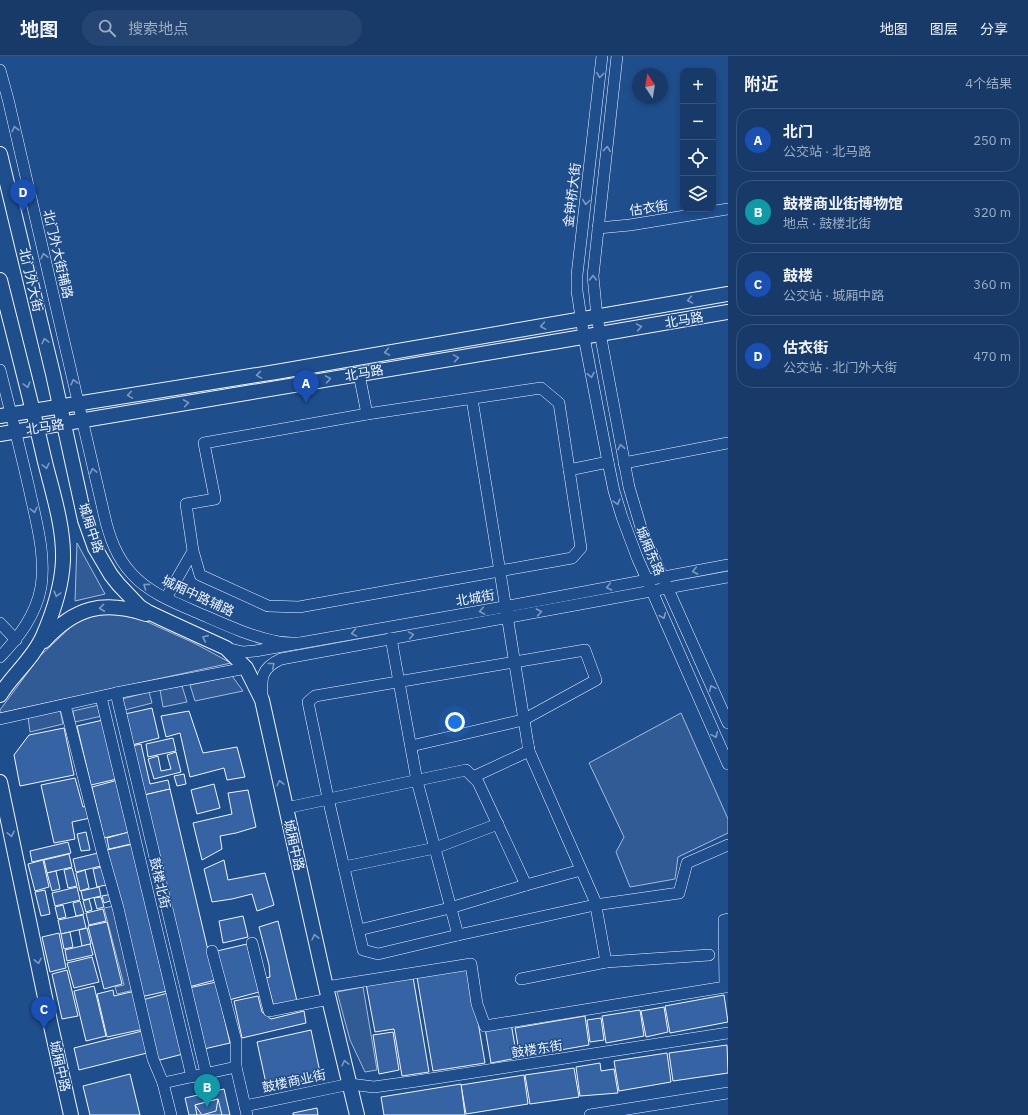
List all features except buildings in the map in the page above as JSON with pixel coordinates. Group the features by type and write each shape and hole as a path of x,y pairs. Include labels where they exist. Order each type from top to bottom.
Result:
{"main road":[{"name":"北门外大街","path":"0,154 60,406"},
{"path":"0,280 38,428"},
{"name":"北马路","path":"5,415 276,372 407,348 728,294"},
{"name":"北马路","path":"0,434 728,312"},
{"path":"407,348 410,365"},
{"name":"城厢中路","path":"60,406 86,520 100,557 111,575 131,598 148,612 226,648 246,668 262,700 357,1115"},
{"name":"城厢中路","path":"36,650 54,605 61,578 63,562 61,532 38,428"},
{"name":"城厢中路","path":"0,694 50,634 67,620 82,612 97,608 123,608 167,622"},
{"name":"城厢中路","path":"0,782 71,1115"}],"street":[{"name":"金钟桥大街","path":"584,337 577,291 577,275 602,56"},
{"path":"597,317 593,276 617,56"},
{"name":"北门外大街辅路","path":"0,70 82,420"},
{"name":"估衣街","path":"598,228 630,225 728,210"},
{"name":"城厢东路","path":"597,317 629,487 642,531 728,723"},
{"name":"城厢东路","path":"584,337 614,491 622,517 634,550 728,764"},
{"path":"0,370 5,415 15,432 39,535 43,564 41,588 36,606 27,624 16,640 0,657"},
{"path":"360,374 366,414"},
{"path":"541,388 559,403 581,548 572,558 299,607 268,606 200,575 193,551 186,504 215,499 204,443 366,414 541,388"},
{"path":"472,399 501,571 513,662 529,751 595,905 606,962"},
{"name":"城厢中路辅路","path":"82,420 104,514 114,549 125,566 135,577 148,588 166,598 229,626 274,641 299,643"},
{"path":"624,463 728,443"},
{"path":"569,470 608,462"},
{"path":"166,598 193,551"},
{"name":"北城街","path":"650,585 662,577 728,565"},
{"name":"北城街","path":"226,648 243,652 255,651 506,612 650,585 667,588 728,577"},
{"name":"北城街","path":"262,700 262,677 269,666 281,659 392,638 506,612"},
{"path":"0,623 16,640"},
{"path":"392,638 417,781 458,935"},
{"path":"410,746 473,733 524,720 596,680 585,650 315,696 308,702 328,798 364,950 378,954 595,905 679,892 687,863 728,845"},
{"path":"0,719 116,693 246,668"},
{"name":"鼓楼北街","path":"116,693 206,1073"},
{"name":"鼓楼北街","path":"101,697 192,1076"},
{"path":"65,705 118,908 153,1059 163,1083 171,1115"},
{"path":"473,777 529,751"},
{"path":"286,808 466,770 478,782 526,885"},
{"path":"344,867 435,848 498,824"},
{"path":"359,930 450,908 581,870"},
{"path":"252,943 269,1011 328,993 471,964 477,1004 485,1026 725,987 724,920 728,919"},
{"path":"212,951 236,1041 236,1067 246,1110"},
{"path":"521,979 606,962 709,955"},
{"name":"鼓楼东街","path":"350,1084 374,1087 417,1082 728,1033"},
{"path":"163,1083 236,1067"},
{"name":"鼓楼商业街","path":"246,1110 350,1084"},
{"path":"590,1115 728,1093"}],"shaded area":[{"path":"77,543 105,594 75,601"},
{"path":"114,613 143,620 194,643 231,663 0,713 0,710 40,656 77,621 85,617"},
{"path":"232,676 243,691 195,701 190,685"},
{"path":"182,686 187,702 163,707 160,690"},
{"path":"149,692 152,703 125,710 122,699"},
{"path":"99,705 102,716 75,722 73,711"},
{"path":"60,710 63,724 30,732 28,717"},
{"path":"681,713 728,819 728,833 678,857 675,879 630,887 616,852 624,837 589,763"},
{"path":"114,906 134,990 117,994 115,987 124,985 104,908"},
{"path":"363,987 377,1070 365,1072 350,1040 337,992"}],"place":[{"name":"估衣街","path":"23,212"},
{"name":"北门","path":"306,403"},
{"name":"鼓楼","path":"44,1029"},
{"name":"鼓楼商业街博物馆","path":"207,1107"}]}
